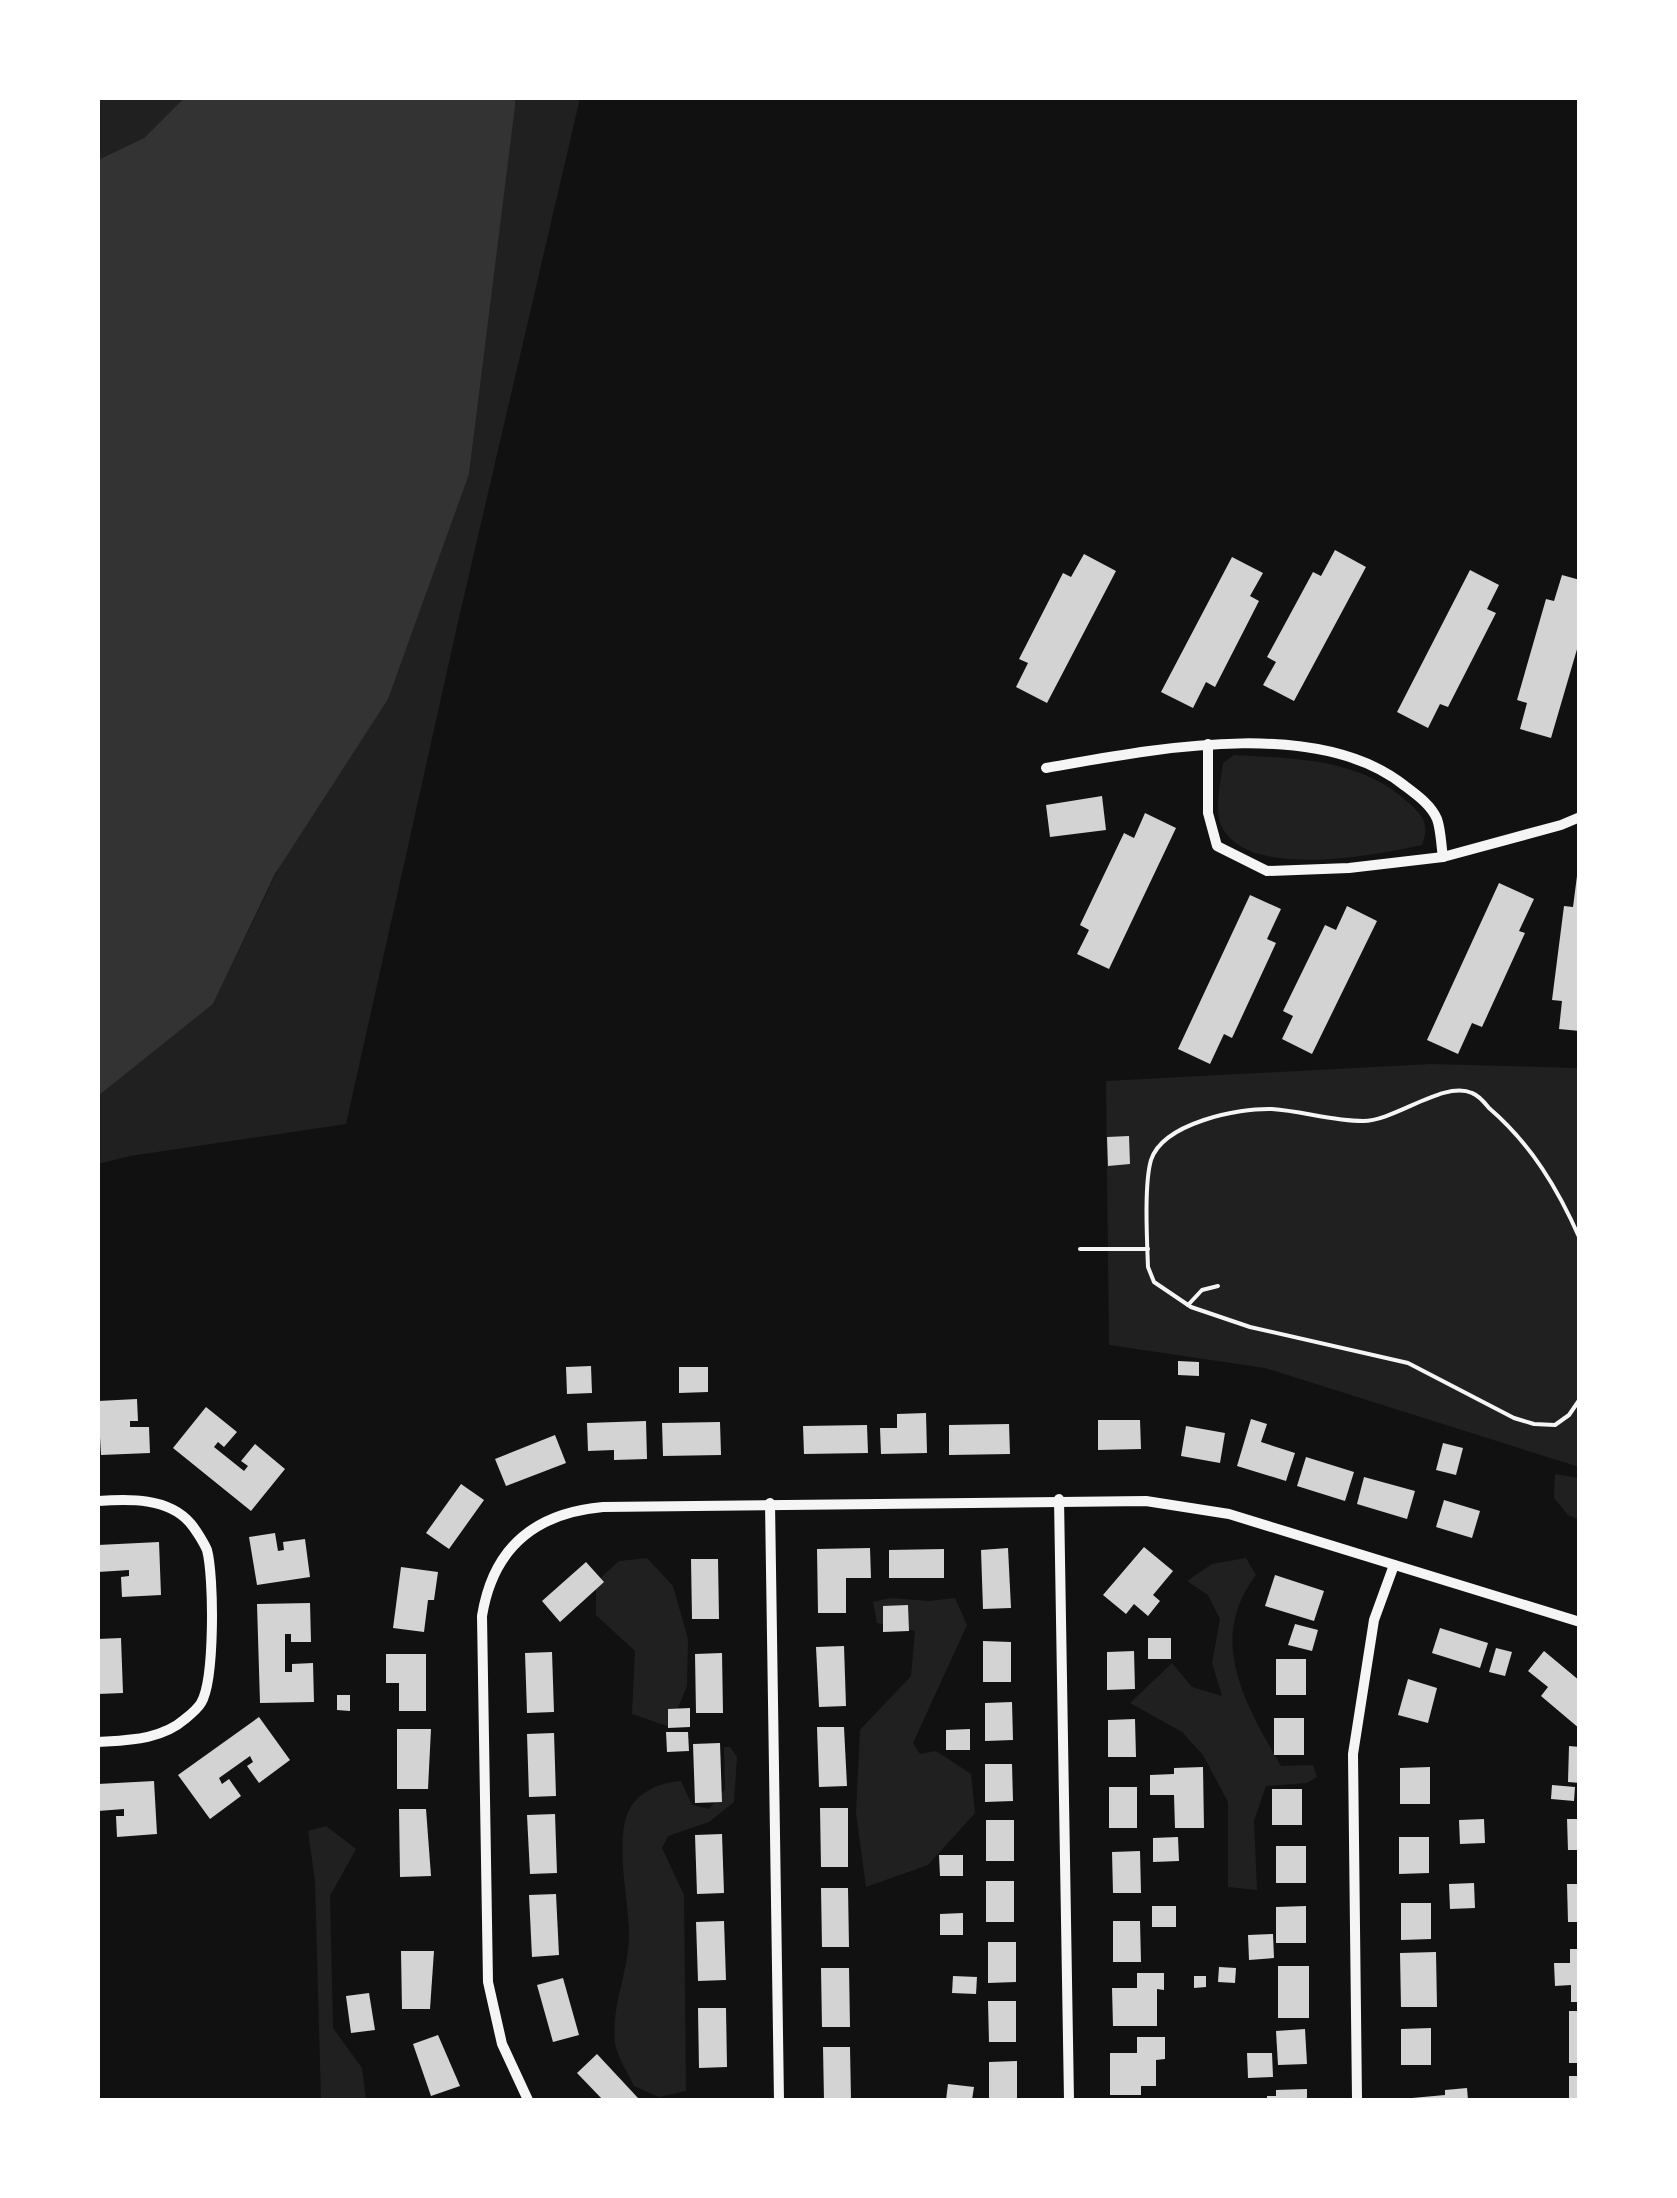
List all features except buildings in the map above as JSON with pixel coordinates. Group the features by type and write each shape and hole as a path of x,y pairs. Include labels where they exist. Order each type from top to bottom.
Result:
{"street":[{"path":"1046,768 1208,744 1254,742 1322,751 1357,759 1390,773 1422,799 1437,819 1443,857"},
{"path":"1208,744 1208,813 1216,846 1267,871 1349,868 1443,857 1580,817"},
{"path":"98,1500 158,1503 191,1523 207,1551 212,1645 212,1667 202,1702 186,1719 142,1740 98,1742"},
{"path":"1059,1500 1068,2100"},
{"path":"528,2100 493,2014 488,1963 482,1616 487,1586 516,1542 547,1521 574,1510 770,1503 1146,1501 1230,1514 1580,1622"},
{"path":"770,1503 779,2100"},
{"path":"1356,2100 1353,1754 1374,1620 1394,1565"}],"path":[{"path":"1580,1239 1564,1203 1535,1157 1506,1122 1472,1093 1456,1090 1365,1121 1246,1110 1205,1120 1168,1136 1152,1158 1148,1266 1154,1282 1188,1305 1250,1326 1408,1363 1514,1418 1534,1424 1555,1425 1569,1415 1580,1399"},
{"path":"1080,1249 1148,1249"},
{"path":"1188,1305 1202,1290 1218,1286"}],"shaded area":[{"path":"98,98 184,98 144,138 98,160"},
{"path":"184,98 515,98 515,106 469,474 388,699 275,874 213,1004 98,1096 98,160 144,138"},
{"path":"515,98 580,98 346,1124 98,1164 98,1096 213,1004 469,474"},
{"path":"1234,755 1328,764 1372,778 1420,814 1425,827 1422,845 1314,860 1256,853 1235,842 1219,818 1223,763"},
{"path":"1431,1064 1579,1068 1579,1467 1265,1368 1109,1345 1106,1081"},
{"path":"1555,1474 1579,1478 1579,1520 1568,1515 1554,1498"},
{"path":"647,1558 673,1586 688,1639 687,1686 670,1727 632,1714 635,1651 596,1615 596,1582 619,1561"},
{"path":"1246,1558 1256,1575 1241,1599 1234,1624 1237,1672 1255,1720 1281,1766 1313,1765 1317,1777 1307,1783 1266,1786 1254,1821 1257,1890 1228,1887 1228,1802 1203,1755 1182,1732 1130,1703 1172,1663 1192,1687 1222,1696 1212,1663 1220,1619 1208,1595 1187,1581 1212,1564"},
{"path":"890,1598 955,1598 967,1625 913,1743 920,1754 936,1751 971,1774 975,1813 928,1865 866,1887 856,1813 860,1730 911,1676 915,1631 877,1623 873,1602"},
{"path":"724,1747 730,1747 737,1757 734,1802 709,1822 668,1836 662,1848 684,1895 686,2091 659,2097 634,2086 615,2043 629,1935 622,1854 625,1823 639,1798 674,1782 681,1781 692,1805 709,1809 725,1789"},
{"path":"326,1826 356,1849 330,1896 333,2028 362,2068 366,2100 321,2100 315,1881 308,1831"}]}
